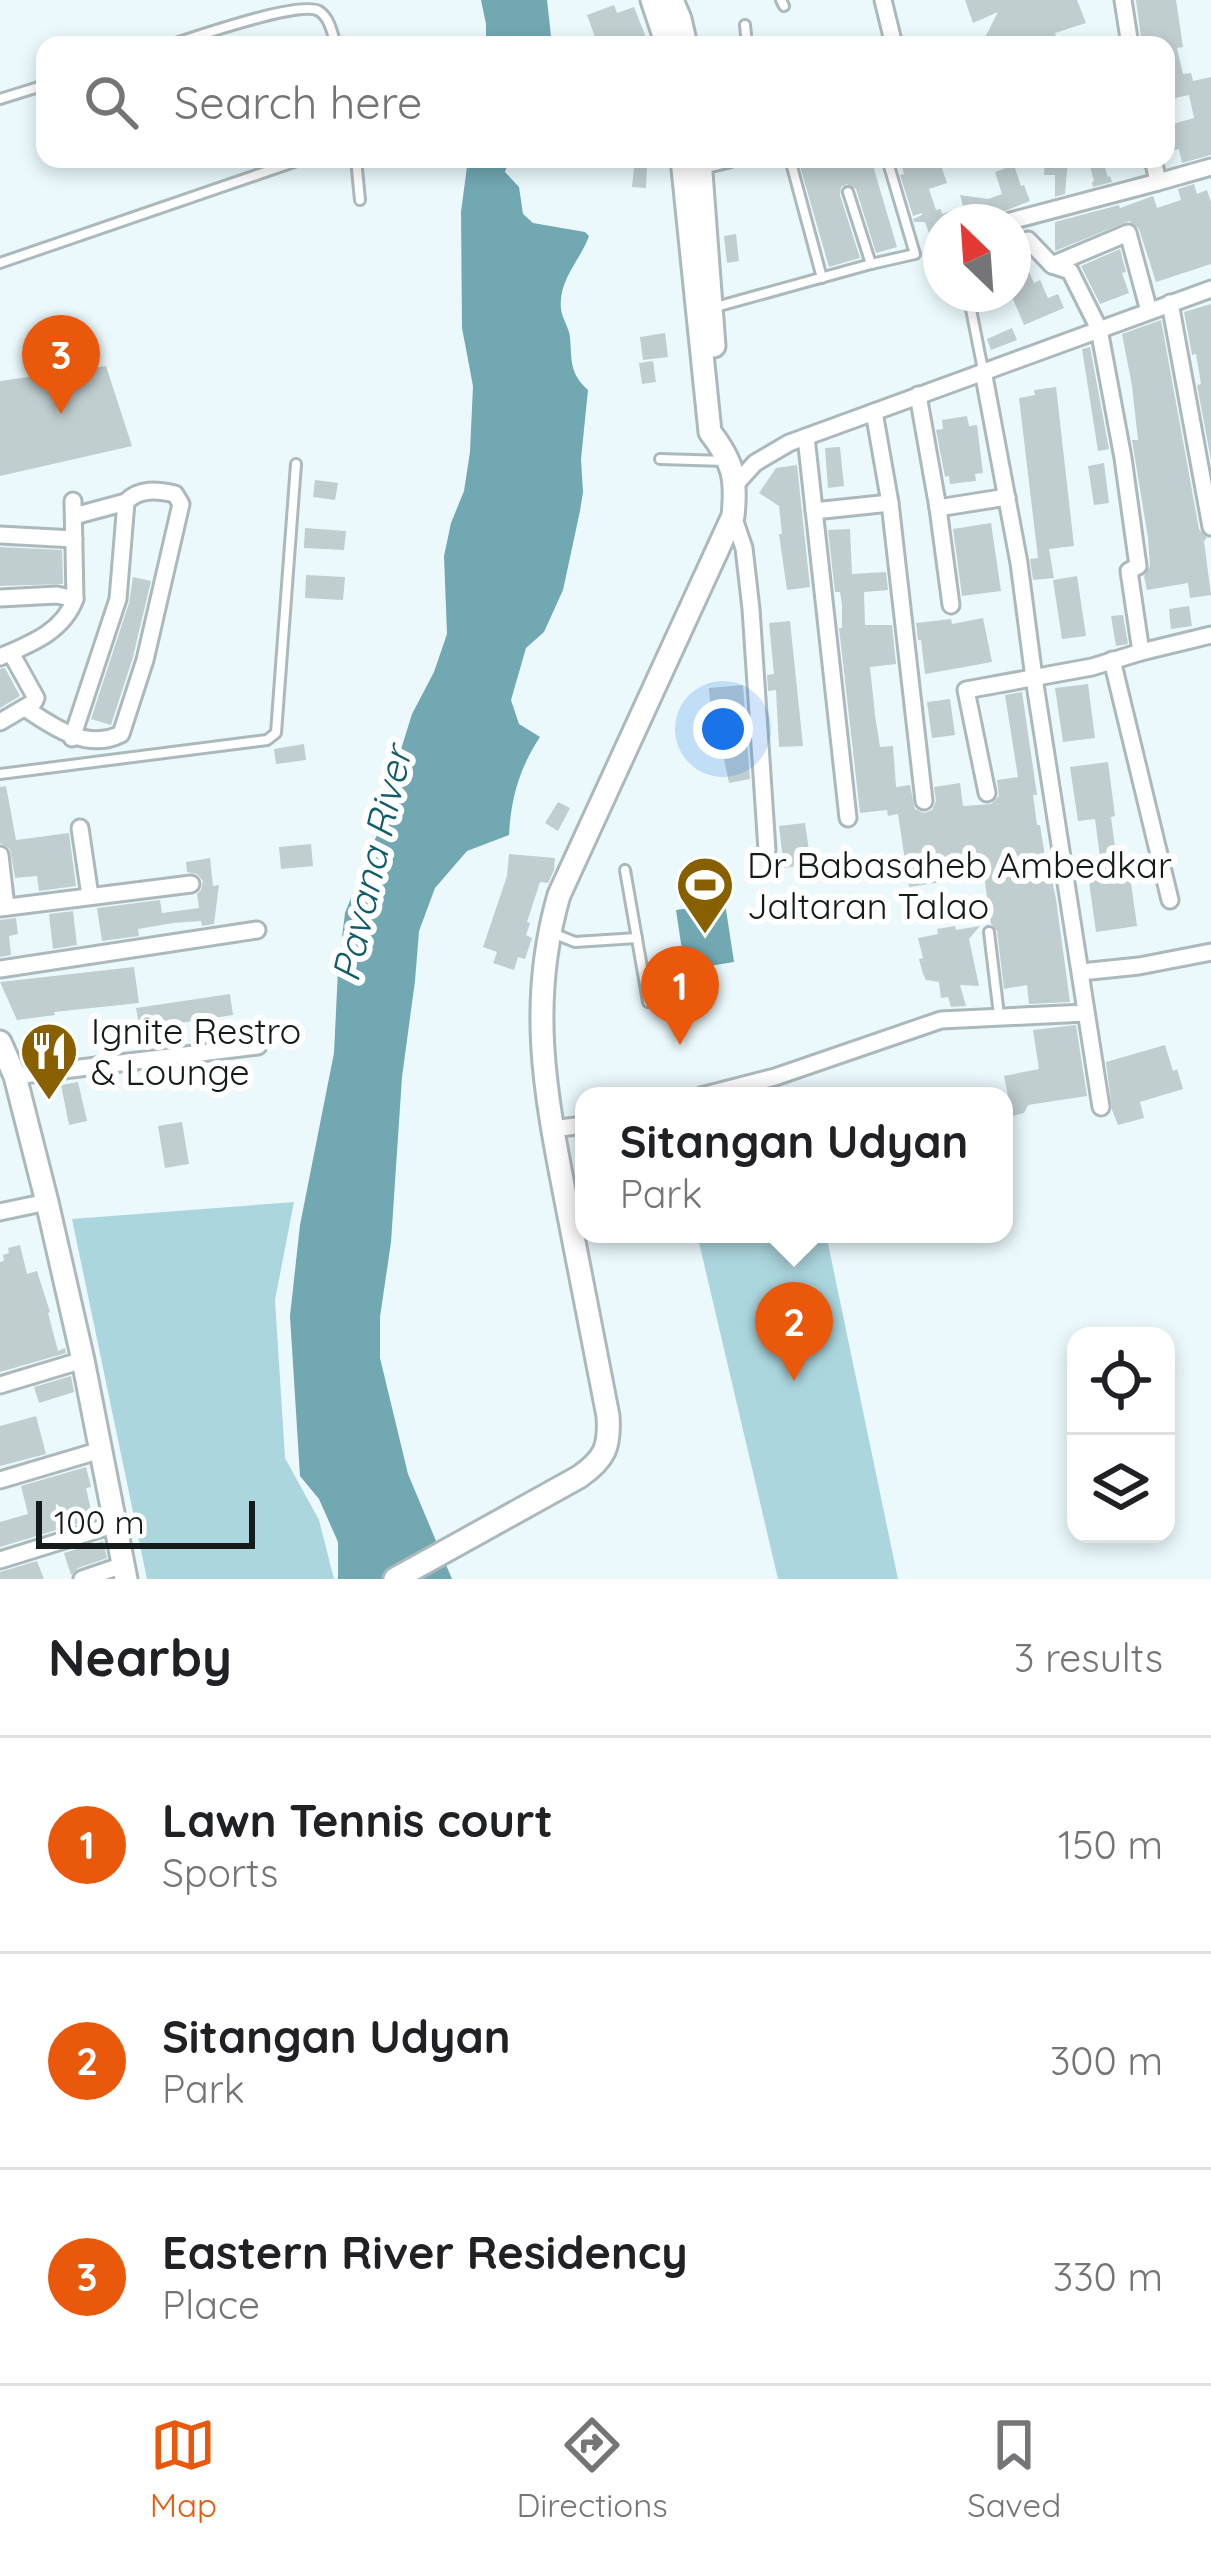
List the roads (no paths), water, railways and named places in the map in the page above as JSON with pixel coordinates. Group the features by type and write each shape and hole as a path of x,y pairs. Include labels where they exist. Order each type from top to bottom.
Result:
{"street":[{"path":"653,0 664,36"},
{"path":"672,0 684,36"},
{"path":"883,0 892,36"},
{"path":"1123,0 1129,36"},
{"path":"1031,216 1211,167"},
{"path":"395,1579 596,1466 609,1438 545,1092 540,1028 548,931 559,895 733,516 736,484 710,432 691,168"},
{"path":"692,168 725,454"},
{"path":"1155,168 1158,182"},
{"path":"1052,266 1128,233 1149,311"},
{"path":"1031,244 1052,266 1070,271 1099,329 1138,566 1129,571 1141,652"},
{"path":"736,484 755,463 806,436 1211,289"},
{"path":"1170,303 1211,527"},
{"path":"983,371 1019,563 1101,1107"},
{"path":"918,395 952,604"},
{"path":"874,412 890,503 924,801"},
{"path":"806,436 848,818"},
{"path":"0,722 36,698 6,655 55,628 75,599 74,508 127,502 139,492 175,494 181,504 145,660 121,734 115,739 72,737 25,708"},
{"path":"938,508 1007,497"},
{"path":"72,737 118,599 127,502"},
{"path":"814,511 890,503"},
{"path":"733,516 744,548 752,609 767,850"},
{"path":"0,535 74,539"},
{"path":"0,598 57,595 75,599"},
{"path":"987,793 966,690 1092,668 1211,635"},
{"path":"1112,660 1170,900"},
{"path":"80,829 90,896"},
{"path":"0,855 3,907 191,884"},
{"path":"0,969 256,930"},
{"path":"1081,972 1211,952"},
{"path":"744,1087 921,1024 1086,1013"},
{"path":"0,1042 47,1202 125,1572 82,1579"},
{"path":"9,1071 258,1046"},
{"path":"552,1129 575,1126"},
{"path":"0,1212 47,1202"},
{"path":"0,1385 83,1360"},
{"path":"0,1480 101,1450"},
{"path":"0,1560 116,1524"}],"lane":[{"path":"197,36 306,5 322,13 333,36"},
{"path":"745,25 747,36"},
{"path":"0,99 36,88"},
{"path":"0,262 277,168"},
{"path":"357,168 360,200"},
{"path":"792,168 822,278"},
{"path":"711,309 916,254 889,168"},
{"path":"848,192 871,264"},
{"path":"972,312 983,371"},
{"path":"660,459 725,454"},
{"path":"0,774 266,740 276,734 296,464"},
{"path":"625,870 648,1002 705,994"},
{"path":"548,931 575,942 637,938"},
{"path":"989,932 1000,1017"}],"water":[{"path":"481,0 547,0 551,36 486,36"},
{"name":"Pavana River","path":"467,168 506,168 519,187 523,214 533,223 589,236 561,299 573,366 588,390 581,459 583,492 563,590 544,632 526,648 511,700 519,724 540,737 517,784 509,835 467,851 435,888 419,931 380,1317 380,1358 408,1474 452,1579 338,1579 338,1542 319,1499 300,1476 290,1316 300,1225 334,1053 345,913 393,804 398,759 412,714 447,634 444,556 464,491 473,386 462,328 461,212"},
{"name":"Dr Babasaheb Ambedkar Jaltaran Talao","path":"725,903 734,962 685,970 676,910"}],"place":[{"name":"Eastern River Residency","path":"61,414"},
{"name":"Dr Babasaheb Ambedkar Jaltaran Talao","path":"705,936"},
{"name":"Lawn Tennis court","path":"680,1045"},
{"name":"Ignite Restro & Lounge","path":"49,1102"},
{"name":"Sitangan Udyan","path":"794,1381"}]}
